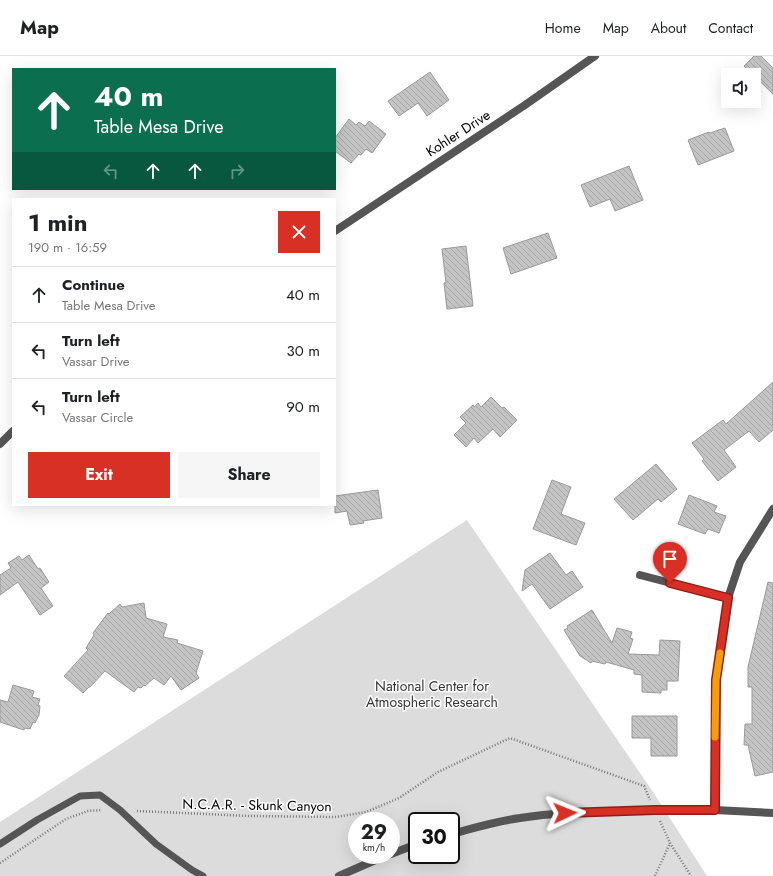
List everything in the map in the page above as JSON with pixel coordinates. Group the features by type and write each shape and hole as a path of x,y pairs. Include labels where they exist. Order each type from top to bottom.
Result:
{"street":[{"name":"Kohler Drive","path":"336,229 525,105 594,56"},
{"path":"0,444 12,432"},
{"path":"715,810 716,680 728,598 740,562 773,509"},
{"path":"640,575 728,598"},
{"path":"460,831 520,818 565,813 715,810 773,813"},
{"path":"339,876 366,864"}],"lane":[{"path":"0,844 37,820 80,796 100,795 120,810 156,844 192,870 203,876"}],"path":[{"name":"N.C.A.R. - Skunk Canyon","path":"0,863 66,819 88,811 120,810 258,816 336,817 366,812 399,798 438,772 510,738 644,786 670,843 691,876"},
{"path":"655,876 670,843"}],"green space":[{"name":"National Center for Atmospheric Research","path":"467,520 653,792 707,876 0,876 0,822"}],"building":[{"path":"754,56 761,56 773,68 773,94 761,82 761,68 746,68 744,66"},
{"path":"430,72 449,100 427,116 418,103 399,116 388,101"},
{"path":"349,119 356,125 359,122 365,126 369,121 386,134 372,153 366,149 351,163 336,152 336,137"},
{"path":"725,128 734,151 698,165 688,140"},
{"path":"629,166 643,200 615,211 610,199 590,207 581,185"},
{"path":"548,233 557,258 511,274 503,248"},
{"path":"466,246 473,306 447,309 442,249"},
{"path":"773,382 773,430 759,442 749,431 724,450 736,467 718,481 702,461 704,459 692,443 723,420 726,424"},
{"path":"491,397 517,420 500,437 493,429 478,443 474,438 466,447 454,435 466,423 460,417 473,405 474,407 478,403 481,407"},
{"path":"656,464 677,489 661,502 658,499 633,520 614,499"},
{"path":"552,480 571,487 561,514 585,523 576,545 533,529"},
{"path":"378,490 382,518 350,525 347,511 335,513 336,496"},
{"path":"689,495 717,506 714,512 726,516 719,533 708,529 705,534 678,524"},
{"path":"550,553 566,575 572,571 583,587 550,609 532,584 522,591 525,570"},
{"path":"29,555 49,582 41,588 53,606 40,615 18,582 0,595 0,575 11,568 8,563 19,556 22,560"},
{"path":"768,582 773,583 773,772 755,776 748,745 744,745 745,724 752,724 752,687 748,687 748,667"},
{"path":"144,603 146,618 167,624 163,637 178,640 177,643 203,651 196,673 199,678 181,690 171,676 164,685 154,678 145,686 144,685 141,688 138,687 134,692 105,671 83,693 64,676 88,650 86,648 94,635 93,633 108,613 109,614 120,604 122,607"},
{"path":"592,610 612,643 617,628 632,632 630,638 633,639 628,654 659,655 660,640 680,641 678,681 667,681 667,690 661,690 661,693 642,692 642,675 634,674 634,670 606,662 605,664 592,661 591,663 580,656 564,630 568,628 567,626"},
{"path":"13,685 34,691 32,697 40,699 38,705 40,706 39,715 35,723 33,722 30,729 25,728 24,730 0,722 0,700 8,702"},
{"path":"632,716 677,716 677,756 651,756 651,738 632,738"}],"slow traffic":[{"path":"715,737 716,680 720,653"}],"route":[{"path":"565,813 715,810 716,680 728,598 670,583"}]}
